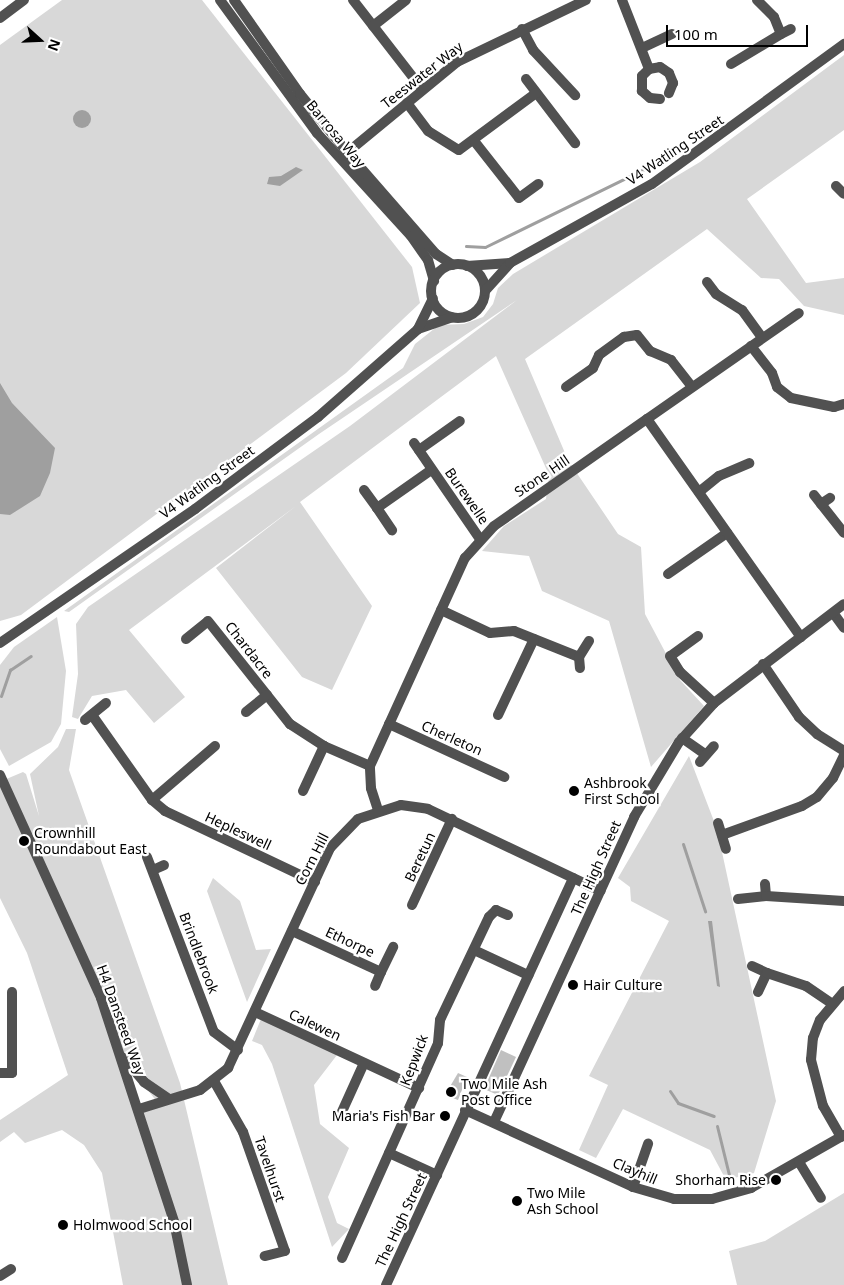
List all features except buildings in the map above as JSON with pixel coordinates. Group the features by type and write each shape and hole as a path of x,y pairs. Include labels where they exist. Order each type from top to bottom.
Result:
{"street":[{"path":"0,18 24,0"},
{"name":"Barrosa Way","path":"220,0 290,101 338,160 411,236 428,260 434,281"},
{"name":"Barrosa Way","path":"234,0 300,94 347,152 436,254 453,265"},
{"path":"353,0 422,89"},
{"path":"373,26 406,0"},
{"name":"Teeswater Way","path":"338,160 422,89 479,49 586,0"},
{"path":"622,0 649,69"},
{"path":"757,0 774,17 780,34"},
{"path":"522,29 533,50 575,95"},
{"path":"731,64 791,29"},
{"path":"642,48 672,34"},
{"name":"V4 Watling Street","path":"485,291 510,263 652,184 844,44"},
{"path":"660,67 669,73 672,83 664,96 650,98 642,91 640,81 649,69 660,67"},
{"path":"526,79 575,143"},
{"path":"407,103 428,131 451,148 459,150 475,142 536,93"},
{"path":"475,142 519,198"},
{"path":"509,204 538,184"},
{"path":"836,186 844,194"},
{"name":"V4 Watling Street","path":"468,266 510,263"},
{"path":"453,265 468,266 478,273 485,291 478,310 466,317 452,317 442,312 432,298 434,281 441,270 453,265"},
{"path":"707,282 716,294 742,310 762,338"},
{"name":"V4 Watling Street","path":"418,329 432,298"},
{"name":"Stone Hill","path":"378,810 371,788 370,766 465,558 480,539 799,313"},
{"name":"V4 Watling Street","path":"1,643 318,417 418,329 452,317"},
{"path":"566,386 593,368 599,355 624,337 637,335 650,352 671,360 692,387"},
{"path":"751,346 772,372 777,387 791,398 834,407 844,404"},
{"path":"647,419 801,637"},
{"name":"Burewelle","path":"460,421 416,447 480,539"},
{"path":"699,492 719,476 749,462"},
{"name":"Burewelle","path":"378,508 432,470"},
{"path":"364,490 392,530"},
{"path":"814,495 844,533"},
{"path":"821,504 830,498"},
{"path":"668,574 727,534"},
{"name":"The High Street","path":"494,1122 634,817 682,738 714,703 763,664 834,614 844,604"},
{"path":"441,610 490,633 514,631 579,657"},
{"path":"834,614 844,628"},
{"name":"Chardacre","path":"186,639 206,617 290,724 324,746 370,766"},
{"path":"698,636 670,656 680,672 714,703"},
{"path":"498,715 534,639"},
{"path":"580,668 579,657 589,641"},
{"path":"763,664 799,717 817,734 844,750"},
{"name":"Chardacre","path":"246,712 267,695"},
{"name":"Hepleswell","path":"106,703 89,717 152,800 183,821 315,882"},
{"name":"Cherleton","path":"388,724 504,777"},
{"path":"682,738 703,758 714,746"},
{"path":"152,800 215,746"},
{"path":"303,792 324,746"},
{"path":"722,835 802,806 817,797 833,778 844,755"},
{"name":"H4 Dansteed Way","path":"0,775 101,998 139,1109 174,1222 187,1285"},
{"name":"Corn Hill","path":"139,1109 200,1090 214,1081 228,1068 315,882 340,834 358,819 378,810 400,805 428,809 601,891"},
{"name":"Beretun","path":"412,906 452,819"},
{"path":"718,823 726,849"},
{"name":"Brindlebrook","path":"147,857 214,1032 238,1050"},
{"path":"153,870 164,865"},
{"name":"The High Street","path":"386,1285 437,1175 464,1110 573,878"},
{"path":"765,884 766,896"},
{"path":"738,899 766,896 844,901"},
{"name":"Kepwick","path":"342,1258 438,1043 440,1020 496,910 508,916"},
{"name":"Ethorpe","path":"292,931 381,972 375,986"},
{"path":"381,972 393,947"},
{"path":"474,950 528,975"},
{"path":"752,966 806,986 831,1003"},
{"path":"758,992 767,972"},
{"path":"843,1136 823,1106 811,1060 813,1038 831,1003 844,991"},
{"path":"0,1073 12,1073 12,992"},
{"name":"Calewen","path":"255,1012 419,1088"},
{"path":"121,1054 144,1082 169,1099"},
{"path":"340,1116 364,1063"},
{"name":"Tavelhurst","path":"214,1081 243,1132 284,1251 265,1256"},
{"path":"464,1110 494,1122"},
{"name":"Clayhill","path":"494,1122 633,1187 674,1199 712,1199 750,1188 843,1136"},
{"path":"633,1187 648,1144"},
{"path":"389,1153 437,1175"},
{"path":"799,1162 821,1198"},
{"path":"0,1276 11,1269"}],"shaded area":[{"path":"62,0 202,0 412,267 420,303 346,373 21,615 0,621 0,45"},
{"path":"844,55 844,130 747,199 806,283 844,278 844,315 804,306 779,279 761,278 707,229 525,359 568,460 618,534 641,547 645,614 680,680 704,706 651,767 609,621 542,591 529,556 482,551 504,526 546,499 549,475 496,356 300,502 372,606 332,690 302,677 216,568 296,506 129,630 185,697 154,723 126,690 92,696 78,719 72,717 78,674 76,624 88,607 350,426 517,300 319,434 69,612 64,611 403,368 415,344 439,325 464,324 483,317 493,304 498,288 513,274 700,162"},
{"path":"82,110 88,113 91,119 88,125 82,128 76,125 73,119 76,113"},
{"path":"296,167 303,170 280,186 267,184 269,177 281,176"},
{"path":"0,383 12,403 55,448 50,473 40,496 10,515 0,514"},
{"path":"57,617 66,671 61,724 51,742 9,766 0,749 0,665 14,647"},
{"path":"66,729 76,729 69,770 180,1083 228,1285 123,1285 102,1173 84,1145 62,1130 25,1143 14,1132 0,1142 0,1120 68,1075 27,953 0,898 0,773 4,780 23,772 26,774 39,816 30,774 58,747","holes":["122,1056 157,1102 139,1109"]},
{"path":"689,756 717,829 776,1101 754,1173 726,1180 710,1150 623,1109 596,1158 579,1150 608,1085 589,1076 669,921 631,901 630,887 618,878"},
{"path":"213,878 240,901 256,950 271,949 247,1002 207,891"},
{"path":"708,921 712,921 720,987 717,986"},
{"path":"261,1019 337,1055 314,1085 320,1124 349,1148 328,1197 337,1223 349,1229 332,1247 272,1064 262,1045 252,1041"},
{"path":"844,1193 844,1285 737,1285 729,1251 765,1241"}],"waterway":[{"path":"466,246 485,247 644,169"},
{"path":"1,696 10,670 31,656"},
{"path":"683,844 705,911"},
{"path":"670,1091 678,1103 714,1116"},
{"path":"717,1126 730,1179"}],"place":[{"name":"Ashbrook First School","path":"574,791"},
{"name":"Crownhill Roundabout East","path":"24,841"},
{"name":"Hair Culture","path":"573,985"},
{"name":"Two Mile Ash Post Office","path":"451,1092"},
{"name":"Maria's Fish Bar","path":"445,1116"},
{"name":"Shorham Rise","path":"776,1180"},
{"name":"Two Mile Ash School","path":"517,1201"},
{"name":"Holmwood School","path":"63,1225"}]}
